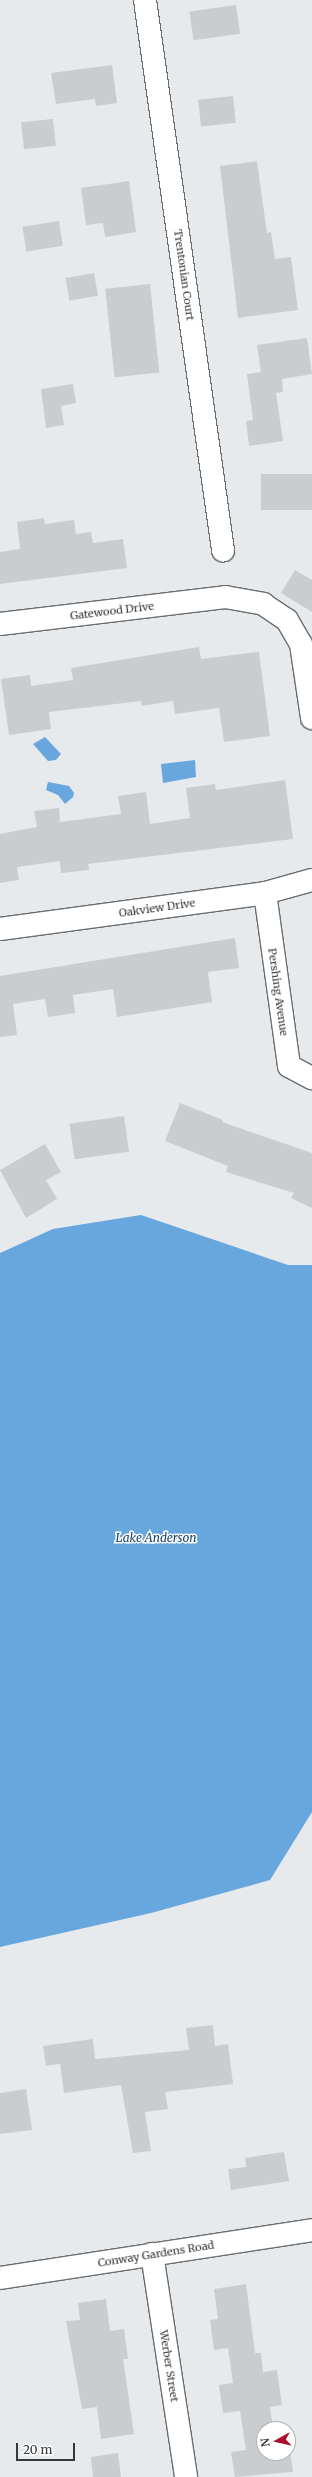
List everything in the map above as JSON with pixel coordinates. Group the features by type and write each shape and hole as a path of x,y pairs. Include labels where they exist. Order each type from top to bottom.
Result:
{"street":[{"name":"Trentonian Court","path":"145,0 223,550"},
{"name":"Gatewood Drive","path":"0,624 225,597 263,604 288,620 301,644 312,718"},
{"name":"Oakview Drive","path":"0,929 264,893 312,880"},
{"name":"Pershing Avenue","path":"264,893 289,1066 312,1078"},
{"name":"Conway Gardens Road","path":"0,2278 312,2230"},
{"name":"Werber Street","path":"152,2254 186,2477"}],"water":[{"path":"45,737 61,754 56,760 48,761 33,744"},
{"path":"195,760 196,777 163,783 161,764"},
{"path":"48,782 69,786 74,793 73,797 65,804 58,795 46,790"},
{"name":"Lake Anderson","path":"141,1215 288,1265 312,1265 312,1812 270,1880 151,1913 0,1947 0,1253 53,1229"}],"building":[{"path":"236,5 240,34 193,40 189,12"},
{"path":"112,65 117,103 96,106 95,99 56,104 51,73"},
{"path":"233,96 236,123 201,127 198,100"},
{"path":"53,119 56,146 24,149 21,122"},
{"path":"257,161 267,233 271,232 275,259 291,257 298,310 238,318 220,166"},
{"path":"129,181 136,232 105,237 103,223 86,225 81,188"},
{"path":"59,221 63,246 26,251 22,227"},
{"path":"94,273 98,296 69,301 65,278"},
{"path":"150,284 159,373 115,377 105,289"},
{"path":"307,338 312,374 282,379 283,392 276,393 283,441 249,446 246,421 253,420 247,374 261,372 257,345"},
{"path":"73,384 76,403 61,406 64,425 46,428 41,389"},
{"path":"261,474 312,474 312,510 261,510"},
{"path":"44,518 45,524 74,520 76,534 91,532 93,543 123,539 127,568 0,584 0,552 20,549 17,522"},
{"path":"295,570 312,580 312,612 281,593"},
{"path":"199,647 201,659 259,652 270,736 224,742 219,708 175,714 173,701 142,706 141,701 49,712 51,729 9,735 1,679 30,675 31,686 73,680 71,668"},
{"path":"285,780 293,839 88,864 89,870 61,873 60,861 17,867 19,880 0,883 0,834 37,827 34,811 59,808 60,822 121,814 118,796 146,792 150,824 190,818 186,788 215,784 216,790"},
{"path":"235,938 239,968 208,972 212,1002 117,1017 113,989 73,995 75,1013 48,1017 45,999 13,1004 17,1035 0,1037 0,976"},
{"path":"180,1103 223,1120 222,1122 312,1153 312,1208 291,1198 294,1193 226,1172 228,1166 165,1141"},
{"path":"124,1116 129,1152 75,1159 70,1124"},
{"path":"45,1144 61,1172 46,1180 57,1199 26,1218 0,1170"},
{"path":"213,2025 215,2046 228,2044 233,2084 165,2092 168,2109 145,2112 151,2151 133,2153 121,2085 64,2093 60,2064 46,2066 43,2046 93,2039 95,2059 189,2050 186,2028"},
{"path":"26,2089 32,2130 0,2134 0,2093"},
{"path":"284,2152 289,2181 231,2190 228,2169 246,2167 245,2158"},
{"path":"246,2284 255,2353 261,2353 263,2372 277,2370 282,2405 270,2407 272,2421 256,2421 256,2461 291,2461 293,2472 235,2477 231,2452 246,2450 240,2411 223,2413 219,2385 233,2383 228,2348 214,2350 210,2320 218,2319 214,2289"},
{"path":"106,2299 110,2331 124,2329 128,2359 123,2359 134,2434 101,2439 97,2407 82,2409 66,2321 80,2320 78,2303"},
{"path":"118,2453 121,2477 93,2477 91,2457"}]}
